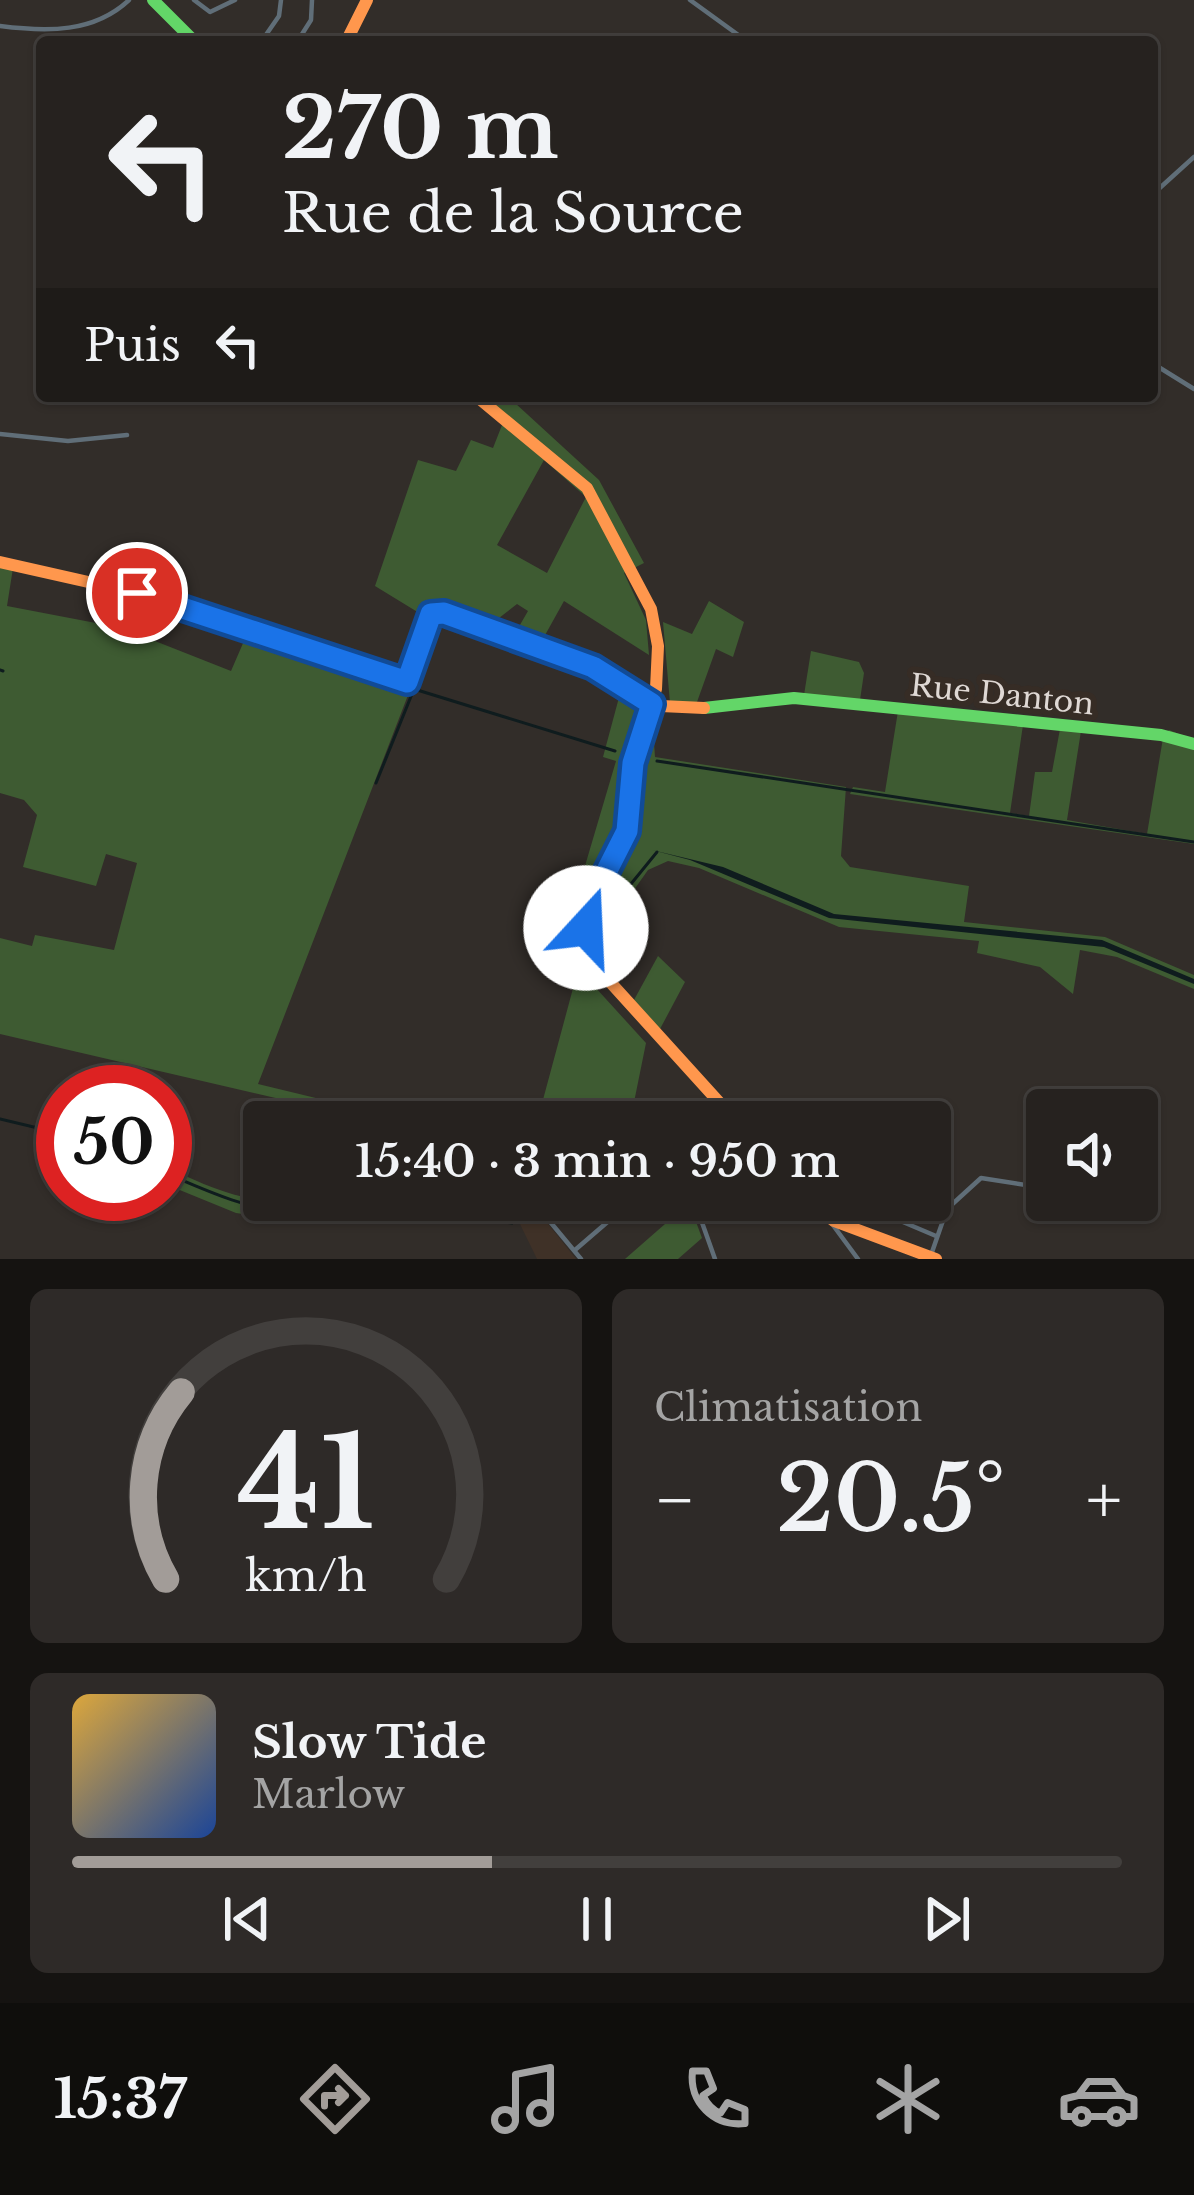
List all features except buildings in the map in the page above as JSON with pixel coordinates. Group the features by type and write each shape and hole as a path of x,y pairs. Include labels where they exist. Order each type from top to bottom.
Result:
{"street":[{"path":"0,26 44,30 95,25 129,0"},
{"path":"154,0 190,36"},
{"path":"194,0 210,12 235,0"},
{"path":"265,36 279,16 281,0"},
{"path":"301,36 311,20 312,0"},
{"path":"350,36 367,0"},
{"path":"690,0 740,36"},
{"path":"1158,190 1194,157"},
{"path":"1158,367 1194,389"},
{"path":"484,402 574,474 603,512 654,621 659,659 652,704 633,763 627,831 587,915 587,939 596,963 718,1101"},
{"path":"0,434 68,441 127,434"},
{"path":"0,562 146,596 407,682 431,614 444,613 593,667 652,704"},
{"name":"Rue Danton","path":"652,704 712,708 803,698 1161,735 1194,744"},
{"path":"835,1221 897,1253 934,1257 947,1209 981,1178 1026,1185"},
{"path":"550,1221 580,1259"},
{"path":"575,1250 609,1221"},
{"path":"701,1221 715,1259"},
{"path":"830,1221 858,1259"},
{"path":"903,1221 938,1236"}],"shaded area":[{"path":"652,850 723,867 834,914 1102,940 1194,979 1194,984 1104,947 829,918 690,860"},
{"path":"546,1221 576,1259 537,1259 519,1222"}],"green space":[{"path":"490,402 516,402 599,480 644,563 624,573 646,620 649,655 564,601 539,646 513,637 528,611 517,604 481,632 437,620 258,1084 328,1101 289,1101 192,1079 192,1065 134,1065 0,1034 0,938 32,946 35,935 114,950 137,863 106,854 96,886 23,867 37,815 24,800 0,793 0,559 165,596 402,673 424,616 375,586 418,460 456,471 471,440 493,448 506,415","holes":["544,460 586,497 547,573 497,545","13,568 132,595 247,634 231,671 122,628 7,606"]},
{"path":"709,601 744,622 733,657 716,649 697,702 670,703 663,622 692,634"},
{"path":"811,651 859,662 864,673 860,700 804,695"},
{"path":"621,690 661,710 653,728 655,757 846,787 841,856 850,867 969,886 964,922 1105,937 1194,975 1194,989 1117,957 1080,950 1073,994 1040,967 977,953 979,941 839,927 699,868 668,861 648,870 624,904 595,987 646,1043 634,1101 543,1101 575,981 570,961 555,945 582,876 616,761 603,757"},
{"path":"898,711 1023,725 1010,813 1029,816 1035,772 1052,772 1060,729 1081,731 1067,820 1147,834 1163,738 1169,730 1194,740 1194,844 850,794 853,787 885,792"},
{"path":"658,956 685,982 660,1029 634,1000"},
{"path":"192,1178 243,1197 243,1214 192,1195"},
{"path":"668,1221 696,1221 702,1238 678,1259 625,1259"}],"waterway":[{"path":"376,783 414,689 615,751"},
{"path":"657,761 1194,842"},
{"path":"599,945 613,906 657,852"},
{"path":"0,1119 36,1128"},
{"path":"192,1184 243,1203"},
{"path":"490,1221 514,1221"}],"traffic: fast":[{"path":"153,0 189,36"},
{"path":"704,708 794,698 1161,735 1194,744"}],"traffic: slow":[{"path":"349,36 367,0"},
{"path":"483,402 587,488 651,609 658,646 656,689 634,758 627,831 592,900 587,939 601,972 718,1101"},
{"path":"0,562 146,595 407,682 431,614 444,613 597,669 661,706 704,708"},
{"path":"834,1221 936,1259"}],"route":[{"path":"137,593 407,682 431,614 444,613 593,667 652,704 633,763 627,831 592,900 586,928"}]}
